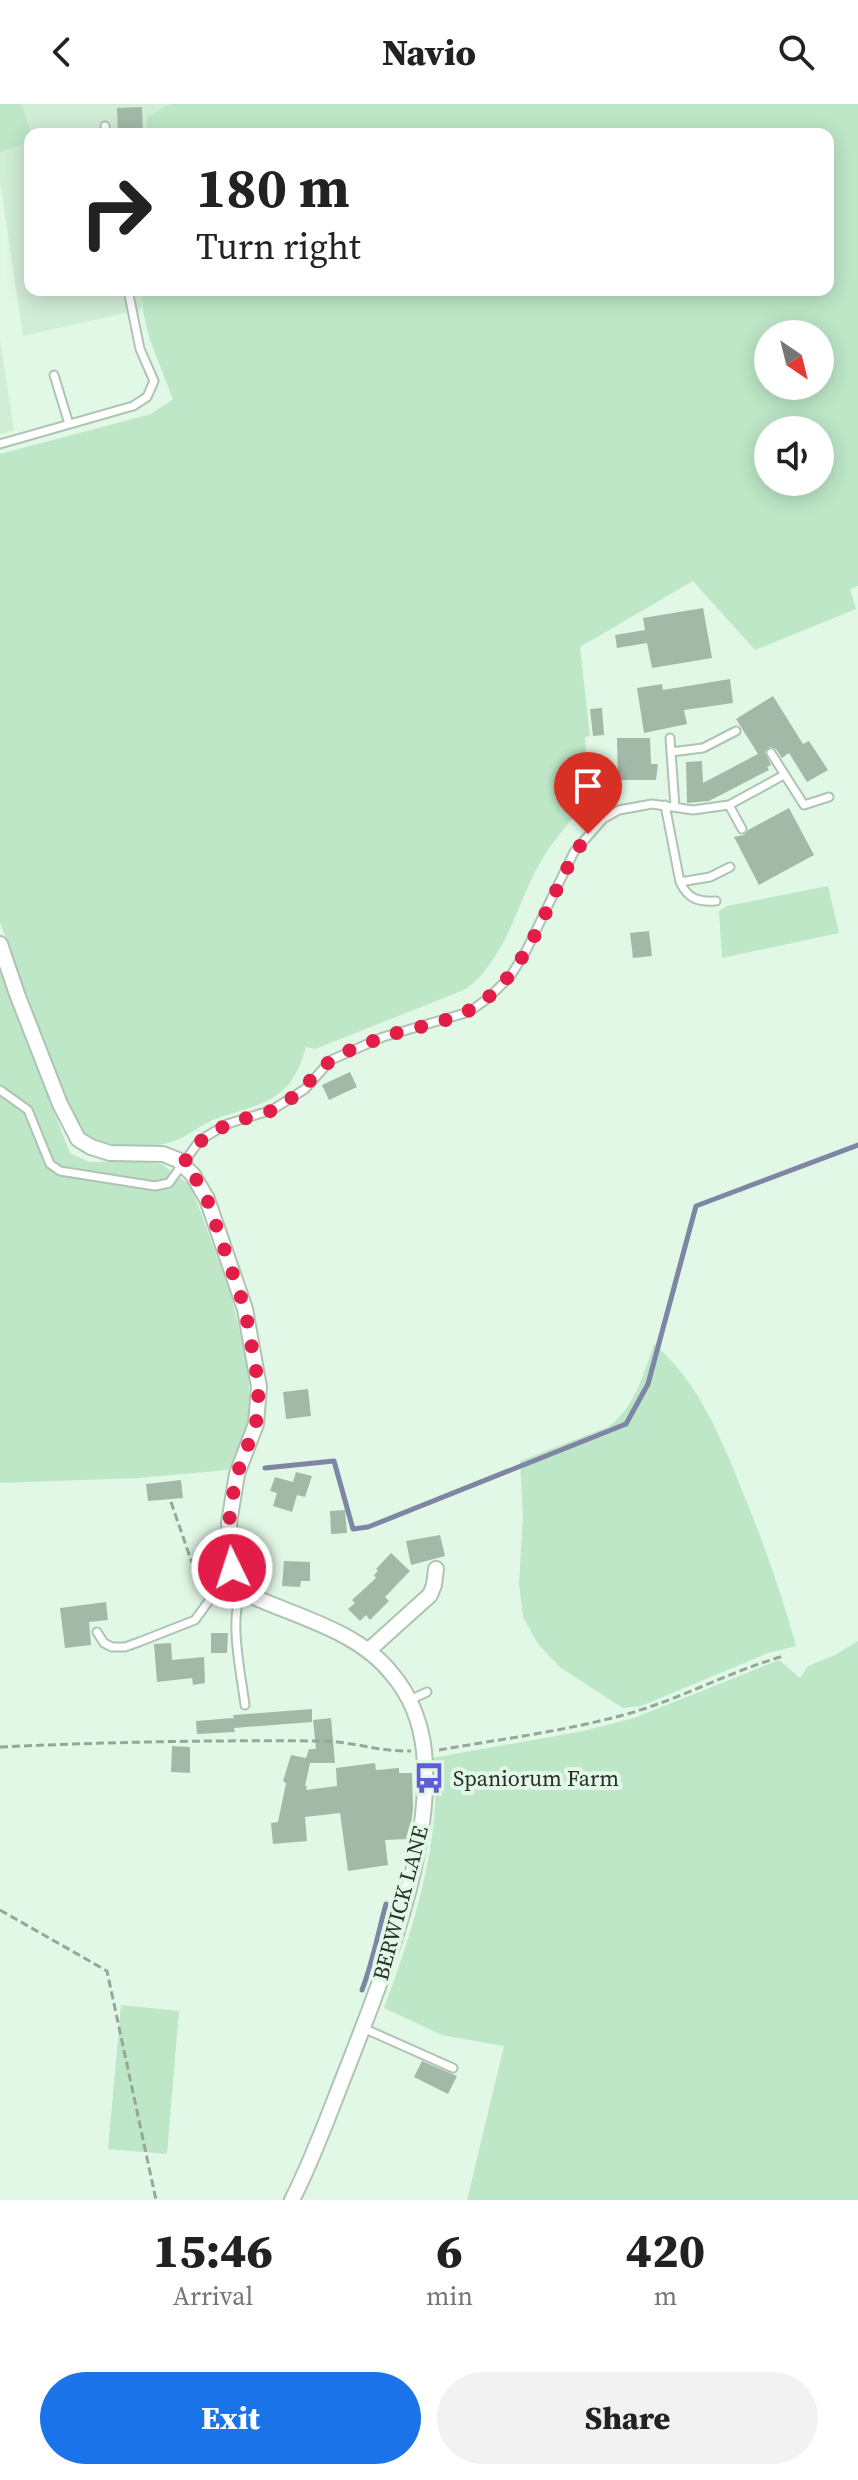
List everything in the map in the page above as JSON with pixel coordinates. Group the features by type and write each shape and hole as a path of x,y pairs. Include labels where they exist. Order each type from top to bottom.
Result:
{"street":[{"path":"0,944 60,1104 78,1139 110,1153 163,1154 183,1165 201,1185 207,1199 245,1309 259,1387 256,1424 237,1474 229,1523 237,1578"},
{"path":"369,1650 430,1595 436,1569"},
{"name":"BERWICK LANE","path":"237,1578 256,1598 343,1635 369,1650 392,1673 410,1700 424,1750 425,1791 421,1830 404,1905 363,2028 308,2168 292,2200"}],"lane":[{"path":"0,444 133,406 147,397 154,381 140,349 129,296"},
{"path":"54,375 69,424"},
{"path":"671,752 703,748 736,731"},
{"path":"670,738 675,807"},
{"path":"771,753 804,805 829,797"},
{"path":"0,1090 28,1110 50,1164 60,1171 155,1186 169,1183 200,1140 227,1124 272,1110 305,1089 331,1060 383,1037 469,1012 487,999 510,977 574,852 603,819 619,810 652,804 693,810 729,805 784,775"},
{"path":"665,805 680,882 690,897 697,901 716,901"},
{"path":"729,805 742,829"},
{"path":"680,882 710,877 730,867"},
{"path":"200,1569 237,1578"},
{"path":"97,1632 104,1643 112,1647 139,1642 195,1620 220,1587 237,1578"},
{"path":"237,1578 235,1621 245,1705"},
{"path":"410,1700 427,1692"},
{"path":"363,2028 453,2068"}],"path":[{"path":"171,1502 194,1568 200,1569"},
{"path":"0,1747 158,1740 310,1741 396,1751 424,1750 479,1743 626,1714 784,1656"},
{"path":"0,1910 107,1971 156,2200"}],"shaded area":[{"path":"0,104 22,104 29,128 24,128 24,144 0,152"},
{"path":"22,104 170,104 147,117 146,128 29,128"},
{"path":"170,104 858,104 858,586 850,589 856,609 755,650 693,581 580,647 590,736 585,737 589,802 547,852 507,935 477,979 464,990 315,1049 306,1047 292,1079 273,1098 215,1119 177,1140 156,1145 118,1146 95,1140 85,1133 70,1116 0,922 0,454 151,414 173,399 148,332 142,296 834,296 834,128 146,128 147,117"},
{"path":"24,144 24,296 142,296 142,309 23,336 0,182 0,152"},
{"path":"0,340 14,430 0,434"},
{"path":"828,886 839,933 722,958 719,911 727,906"},
{"path":"0,973 70,1153 89,1162 162,1164 191,1186 231,1295 248,1366 250,1413 244,1438 228,1470 138,1478 0,1483"},
{"path":"654,1344 684,1376 718,1434 766,1551 796,1646 768,1653 641,1706 623,1708 561,1668 538,1644 523,1617 519,1584 523,1516 520,1461 608,1427 625,1411 637,1390"},
{"path":"858,1641 858,2200 467,2200 504,2046 442,2035 384,2008 409,1935 428,1859 435,1808 432,1758 583,1731 634,1718 779,1660 800,1678 808,1666"},
{"path":"121,2005 179,2011 167,2154 108,2149"}],"building":[{"path":"142,107 143,128 118,128 117,108"},
{"path":"703,608 712,658 652,668 647,643 617,648 615,635 645,630 643,618"},
{"path":"730,679 733,703 684,710 687,724 644,733 637,688 662,684 663,690"},
{"path":"773,696 803,744 809,741 828,770 807,782 789,753 782,758 776,749 770,747 765,752 771,765 767,767 769,770 709,801 687,803 686,762 702,761 703,783 758,754 736,719"},
{"path":"602,708 604,735 593,736 590,709"},
{"path":"617,738 650,738 651,764 658,764 656,780 618,780"},
{"path":"789,808 814,855 759,885 734,837 744,835"},
{"path":"649,931 652,956 633,958 630,933"},
{"path":"350,1072 357,1087 329,1100 322,1085"},
{"path":"308,1389 311,1416 286,1419 283,1392"},
{"path":"296,1472 312,1476 305,1497 297,1495 292,1512 273,1506 277,1493 270,1491 275,1477 293,1482"},
{"path":"181,1480 183,1498 148,1501 146,1484"},
{"path":"345,1510 347,1533 331,1534 330,1511"},
{"path":"440,1535 445,1556 411,1565 406,1541"},
{"path":"391,1553 410,1571 385,1597 389,1601 370,1620 366,1615 360,1621 348,1609 355,1603 352,1600 376,1578 376,1569"},
{"path":"284,1561 310,1562 310,1581 301,1581 300,1587 282,1586"},
{"path":"106,1602 108,1620 89,1622 91,1645 65,1648 60,1608"},
{"path":"211,1633 228,1633 227,1653 211,1653"},
{"path":"171,1643 172,1660 204,1657 205,1683 193,1685 192,1678 157,1682 154,1644"},
{"path":"312,1709 312,1722 197,1734 196,1721 234,1720 233,1715"},
{"path":"331,1718 335,1763 310,1763 306,1790 337,1786 336,1768 375,1763 376,1770 399,1768 399,1773 412,1773 413,1809 409,1839 385,1840 388,1865 348,1871 340,1813 305,1817 307,1841 273,1844 271,1823 278,1822 286,1783 283,1781 291,1755 306,1758 309,1749 316,1749 313,1720"},
{"path":"172,1746 190,1747 190,1773 171,1772"},
{"path":"422,2061 457,2076 448,2094 414,2077"}],"waterway":[{"path":"265,1468 334,1461 353,1529 368,1527 626,1424 648,1384 696,1206 858,1145"},
{"path":"362,1990 386,1904"}],"place":[{"name":"Spaniorum Farm","path":"429,1778"}],"route":[{"path":"232,1568 229,1523 232,1500 237,1474 256,1424 259,1387 245,1309 201,1185 183,1165 200,1140 227,1124 272,1110 305,1089 331,1060 383,1037 469,1012 487,999 510,977 526,951 574,852 588,834"}]}
